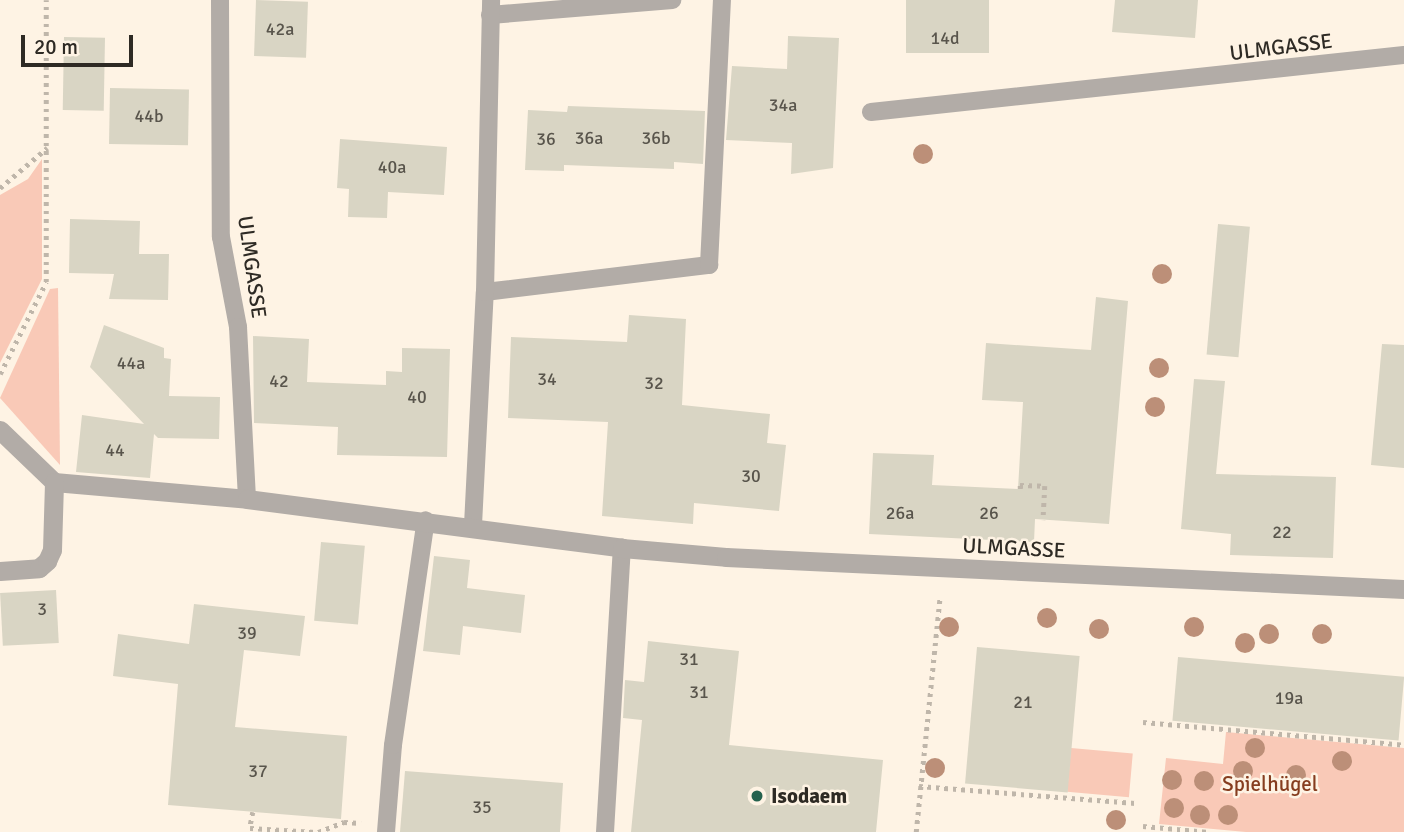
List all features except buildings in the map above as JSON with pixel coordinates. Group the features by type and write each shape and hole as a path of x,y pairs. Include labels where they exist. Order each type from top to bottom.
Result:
{"street":[{"path":"0,430 54,482 52,550 47,561 39,568 0,570"},
{"name":"ULMGASSE","path":"54,482 247,499 473,526 622,548 726,557 1404,589"}],"lane":[{"name":"ULMGASSE","path":"219,0 221,237 238,327 247,499"},
{"path":"473,526 485,292 490,8 672,0"},
{"path":"485,292 709,265 722,0"},
{"name":"ULMGASSE","path":"871,112 1404,55"},
{"path":"386,828 426,520"},
{"path":"606,832 622,548"}],"path":[{"path":"0,374 46,282 46,0"},
{"path":"0,188 47,147"},
{"path":"1020,489 1020,485 1045,486 1043,520"},
{"path":"916,832 942,590"},
{"path":"1143,722 1404,744"},
{"path":"919,786 1015,790 1135,803"},
{"path":"253,812 250,828 317,832 344,822 386,828"},
{"path":"1143,826 1209,832"}],"green space":[{"path":"42,159 42,279 0,363 0,195 28,179"},
{"path":"58,288 60,465 0,398 50,289"},
{"name":"Spielhügel","path":"1226,732 1404,748 1404,832 1246,832 1159,824 1166,758 1223,764"},
{"path":"1071,748 1133,753 1129,797 1067,792"}],"place":[{"name":"Isodaem","path":"757,796"}]}
